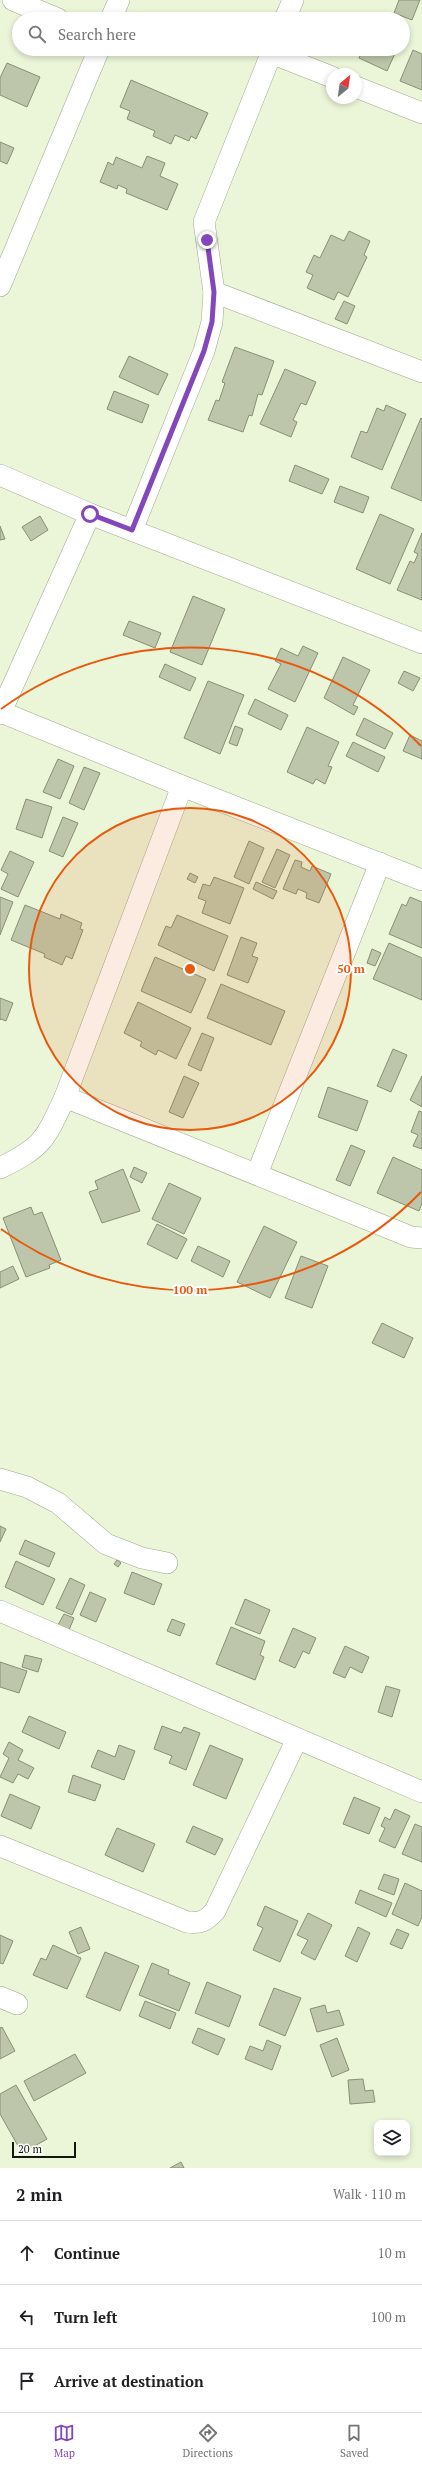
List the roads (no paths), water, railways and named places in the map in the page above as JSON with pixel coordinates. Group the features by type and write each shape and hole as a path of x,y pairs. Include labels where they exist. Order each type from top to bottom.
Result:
{"street":[{"path":"14,0 42,12"},
{"path":"114,12 119,0"},
{"path":"288,12 292,0"},
{"path":"0,286 4,263 96,56"},
{"path":"132,530 204,351 212,322 214,292 204,222 270,56"},
{"path":"284,56 326,74"},
{"path":"362,89 422,113"},
{"path":"214,292 422,372"},
{"path":"0,475 90,514 422,643"},
{"path":"90,514 0,713 422,880"},
{"path":"0,1168 29,1154 43,1140 65,1097 182,786"},
{"path":"257,1174 380,863"},
{"path":"65,1097 411,1237 422,1238"},
{"path":"0,1479 27,1487 58,1503 106,1544 142,1558 167,1563"},
{"path":"0,1611 422,1792"},
{"path":"0,1846 187,1922 198,1924 208,1919 215,1911 297,1739"}]}
